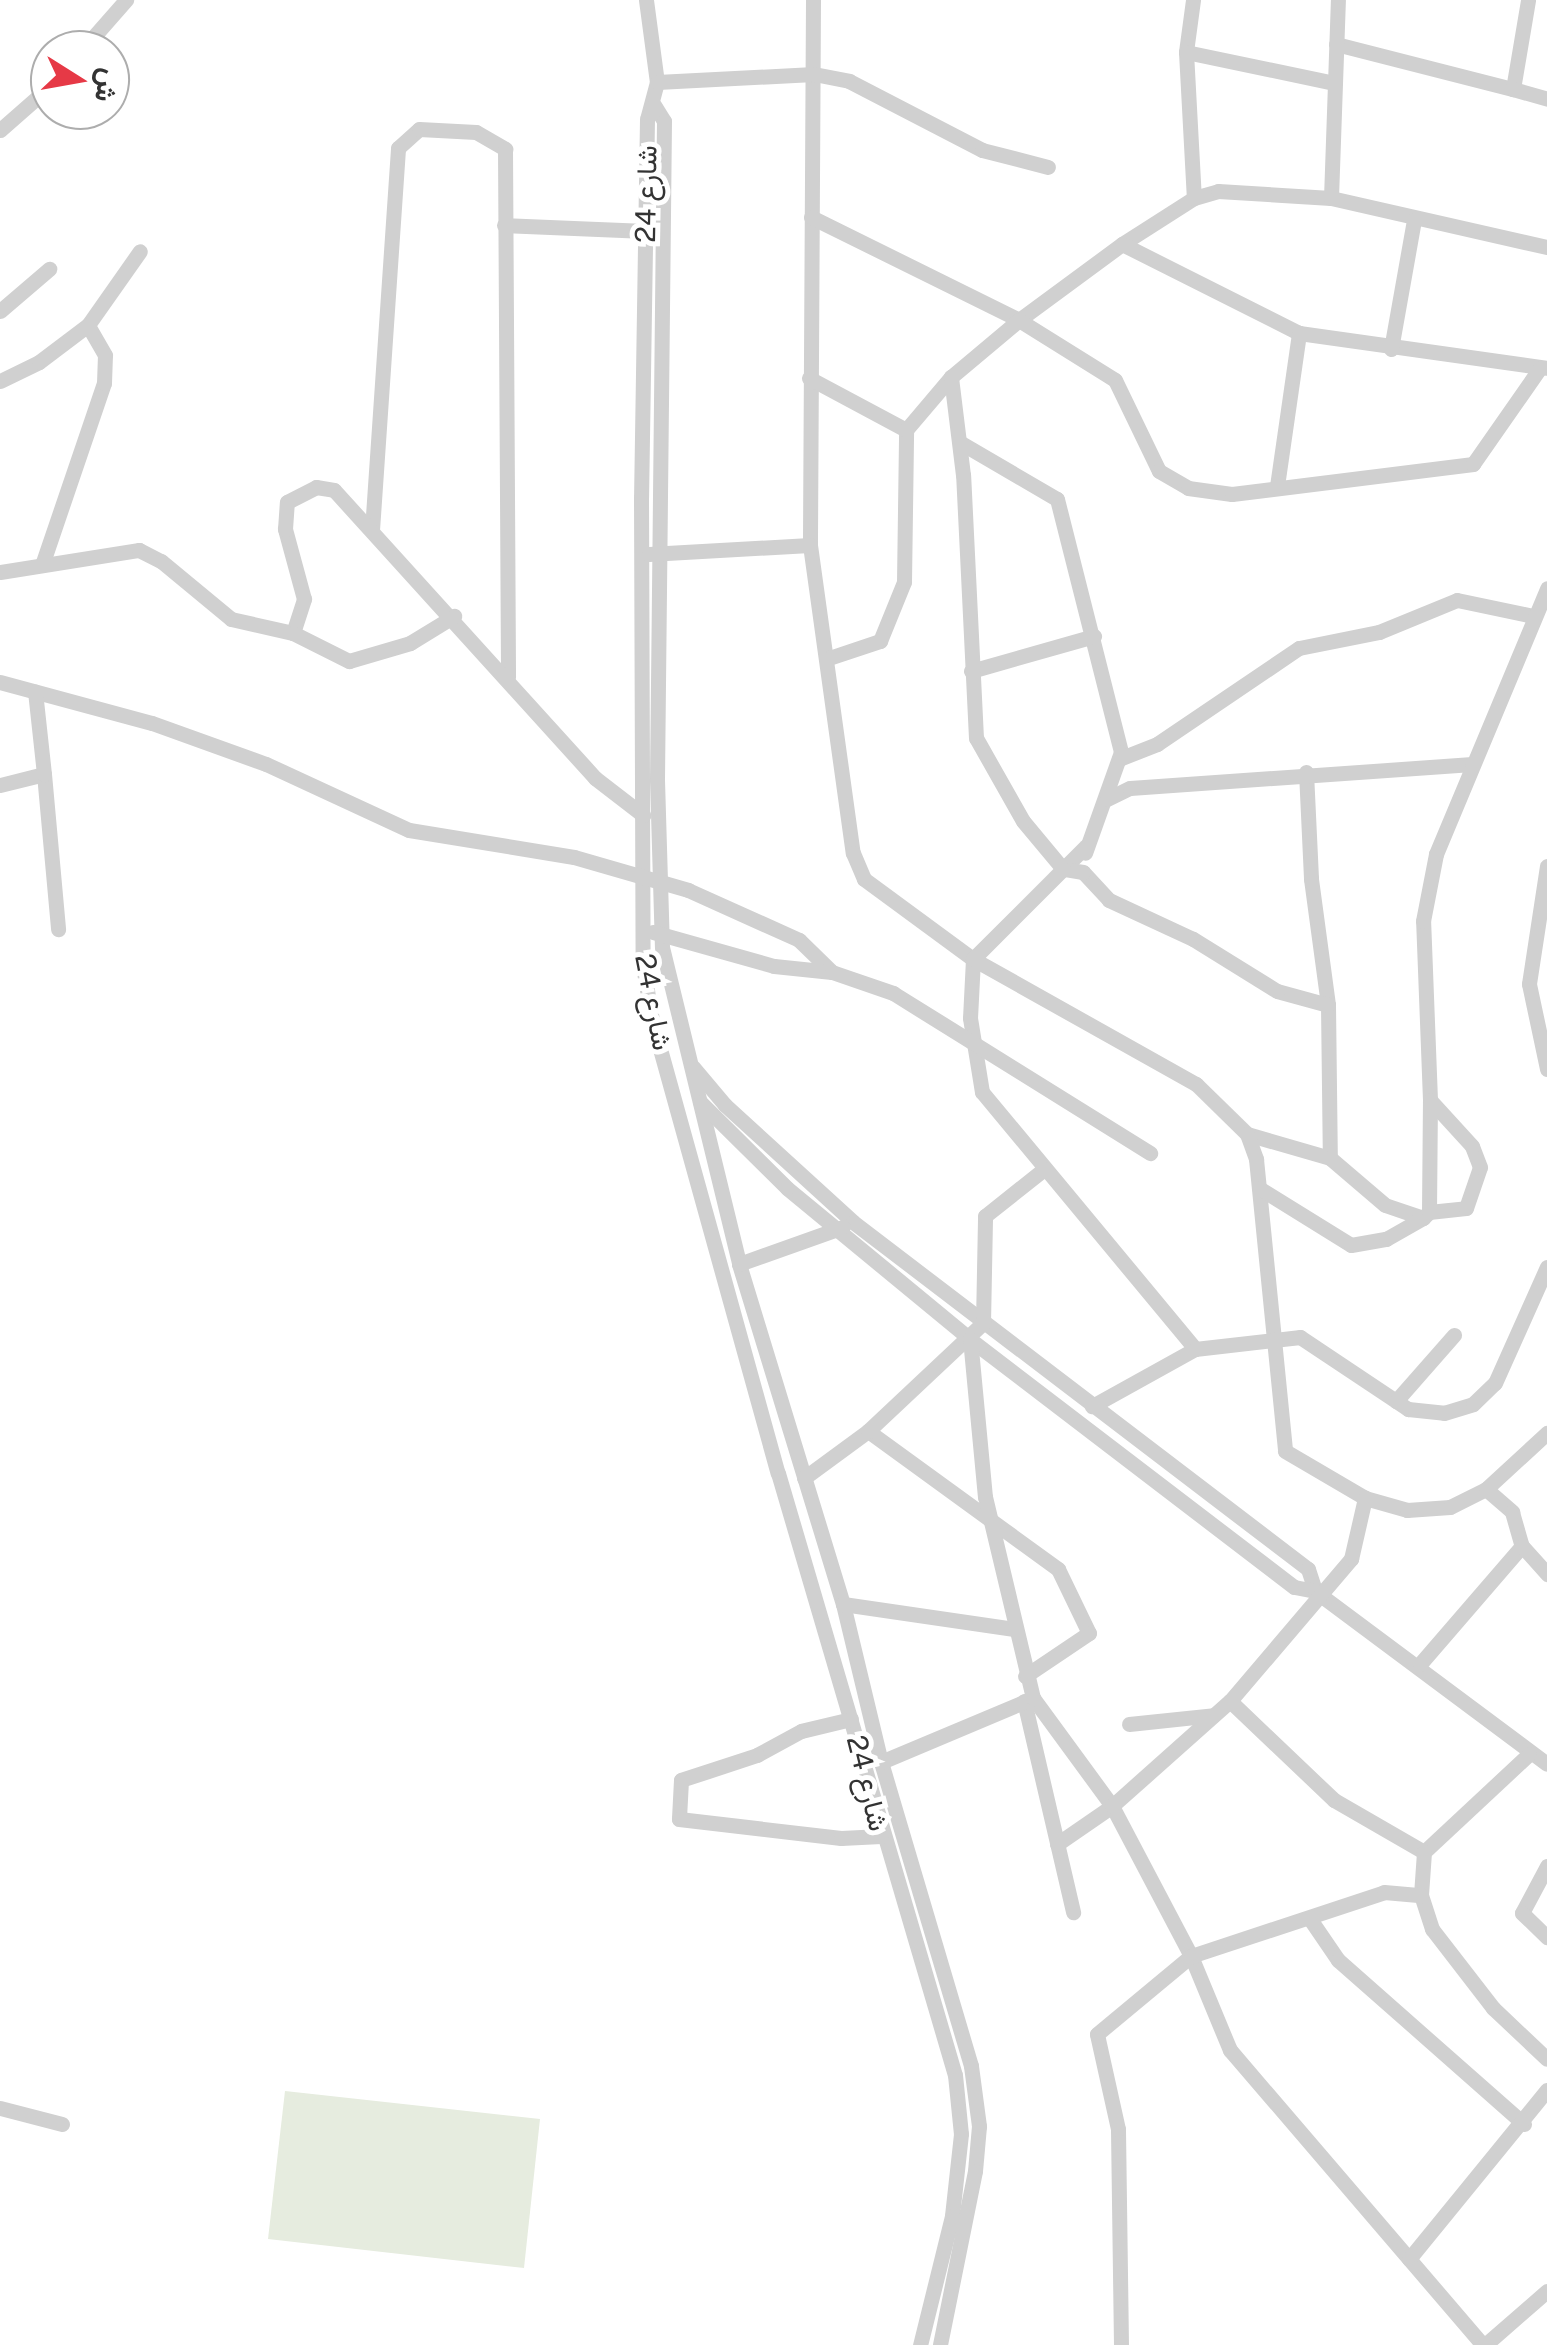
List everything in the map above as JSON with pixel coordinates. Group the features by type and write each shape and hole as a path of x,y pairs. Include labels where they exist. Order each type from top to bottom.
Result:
{"street":[{"path":"100,30 126,0"},
{"path":"646,0 657,82 654,105"},
{"path":"813,0 810,545 852,853 864,879 973,959 1196,1084 1248,1134 1330,1158 1385,1205 1426,1215"},
{"path":"1193,0 1186,52 1194,198"},
{"path":"1331,198 1338,0"},
{"path":"1513,89 1528,0"},
{"path":"1336,44 1547,99"},
{"path":"1186,52 1335,83"},
{"path":"657,82 814,74 849,82 982,150 1048,166"},
{"path":"0,130 30,104"},
{"name":"شارع 24","path":"920,2345 952,2216 960,2107 661,1048 642,928 642,876 649,815 658,553 664,121 654,105 647,118 640,554 649,815 660,880 662,934 697,1099 739,1264 843,1604 880,1762 976,2095 969,2218 940,2345"},
{"path":"372,530 398,148 420,129 476,132 504,150 508,676"},
{"path":"828,658 880,642 904,582 906,430 951,378 1019,320 1122,244 1194,198 1253,190 1331,198 1414,220 1547,247"},
{"path":"811,217 1019,320 1115,380 1159,471 1188,488 1232,494 1473,464 1543,368 1299,333 1122,244"},
{"path":"1391,349 1414,220"},
{"path":"504,225 646,231"},
{"path":"0,381 39,362 88,325 140,251"},
{"path":"0,310 50,269"},
{"path":"42,565 104,382 105,355 88,325"},
{"path":"1277,486 1299,333"},
{"path":"810,378 906,430"},
{"path":"951,378 961,443 976,738 1023,821 1063,869 1083,872 1109,900 1193,939 1277,991 1328,1005"},
{"path":"961,443 1057,499 1094,636 1119,760 1108,800 1086,846 1083,872"},
{"path":"294,632 304,599 285,530 287,502 316,487 334,490 454,616 595,778 649,815"},
{"path":"640,554 810,545"},
{"path":"0,572 139,550 231,619 294,632 349,661 410,643 454,616"},
{"path":"1426,1215 1430,1100 1423,921 1436,854 1547,588"},
{"path":"1119,760 1157,744 1299,648 1379,632 1457,600 1533,616"},
{"path":"970,671 1094,636"},
{"path":"0,682 152,723 266,764 409,830 574,857 660,880 799,940 832,972"},
{"path":"35,691 58,929"},
{"path":"1108,800 1130,788 1306,772 1472,764"},
{"path":"1306,772 1311,880 1328,1005 1330,1158"},
{"path":"0,785 44,774"},
{"path":"1086,846 973,959 973,1039 982,1092 1195,1350"},
{"path":"1547,866 1529,984 1547,1069"},
{"path":"642,928 774,966 832,972 893,993 1150,1152"},
{"path":"1529,984 1547,986"},
{"path":"661,1048 697,1099 983,1323 1308,1569 1318,1594"},
{"path":"688,1060 725,1106 736,1129 838,1230 970,1338 1294,1587 1318,1594 1420,1664 1529,1754 1547,1764"},
{"path":"697,1099 725,1106"},
{"path":"685,1133 697,1099"},
{"path":"1259,1188 1351,1245 1386,1240 1426,1215 1466,1208 1480,1167 1472,1146 1430,1100"},
{"path":"704,1128 716,1121 736,1129"},
{"path":"1248,1134 1259,1188 1286,1451 1364,1498 1407,1510 1450,1506 1486,1489 1547,1433"},
{"path":"804,1478 868,1430 983,1323 984,1216 1044,1169"},
{"path":"739,1264 853,1222"},
{"path":"1092,1406 1195,1350 1274,1337 1312,1341 1396,1401 1432,1414 1474,1404 1503,1371 1547,1266"},
{"path":"1396,1401 1454,1335"},
{"path":"970,1338 989,1514 1073,1912"},
{"path":"868,1430 989,1514 1058,1569 1089,1623 1084,1642 1024,1676"},
{"path":"1486,1489 1512,1512 1522,1546 1547,1574"},
{"path":"1058,1844 1112,1806 1230,1701 1358,1547 1364,1498"},
{"path":"1420,1664 1522,1546"},
{"path":"843,1604 1014,1629"},
{"path":"880,1762 1028,1700"},
{"path":"1028,1700 1112,1806 1191,1956 1230,2050 1484,2345 1547,2291"},
{"path":"1230,1701 1334,1800 1424,1852"},
{"path":"1130,1724 1214,1715"},
{"path":"852,1719 801,1731 758,1755 677,1782 679,1819 841,1838 881,1836"},
{"path":"1529,1754 1424,1852 1421,1895 1432,1930 1493,2008 1547,2059"},
{"path":"1547,1866 1522,1912 1547,1938"},
{"path":"1121,2345 1118,2129 1097,2034 1191,1956 1384,1892 1421,1895"},
{"path":"1310,1919 1338,1960 1524,2124"},
{"path":"1410,2259 1524,2124 1547,2090"},
{"path":"0,2108 62,2124"}],"shaded area":[{"path":"285,2091 540,2119 524,2268 268,2239"}]}
